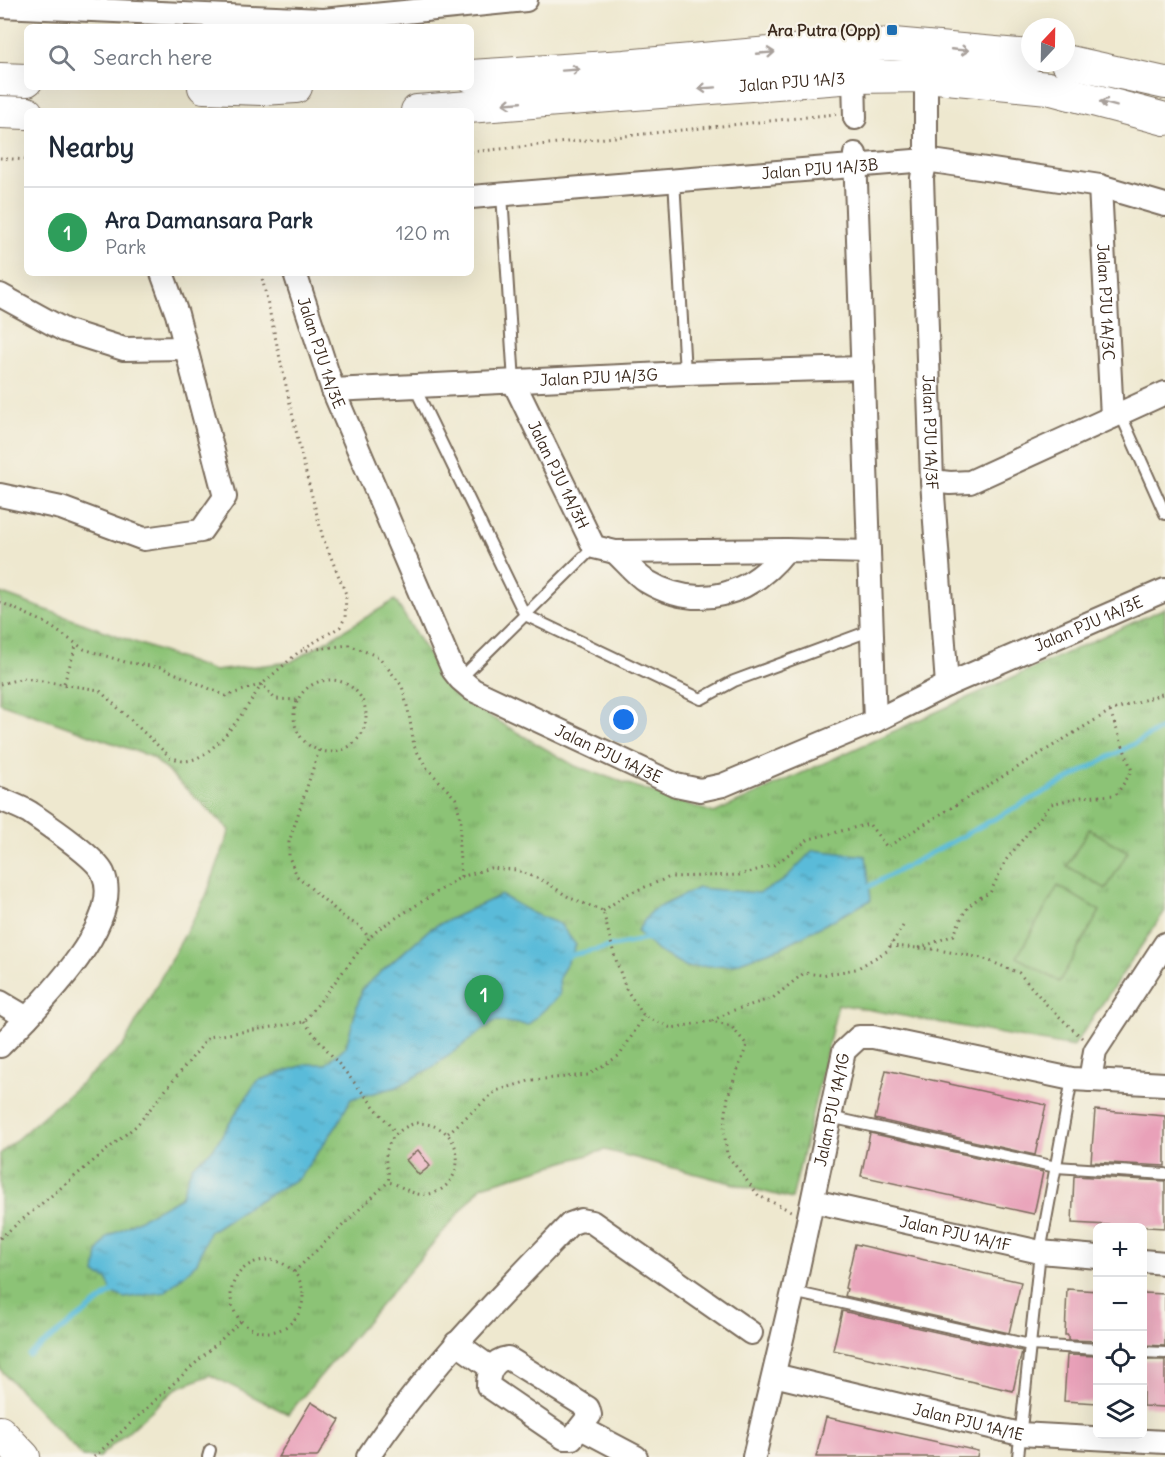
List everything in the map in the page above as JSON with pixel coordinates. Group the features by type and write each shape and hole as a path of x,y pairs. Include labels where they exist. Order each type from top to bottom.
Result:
{"street":[{"path":"0,6 323,20 526,0"},
{"name":"Jalan PJU 1A/3","path":"474,76 893,44 1021,55"},
{"path":"1075,63 1164,81"},
{"path":"854,76 855,115"},
{"name":"Jalan PJU 1A/3","path":"454,108 854,76 918,76 1048,88 1165,119"},
{"name":"Jalan PJU 1A/3F","path":"918,76 932,481 947,685"},
{"path":"0,80 24,81"},
{"path":"0,111 24,113"},
{"path":"855,159 875,721"},
{"name":"Jalan PJU 1A/3B","path":"474,197 674,179 855,159 1100,186 1165,205"},
{"name":"Jalan PJU 1A/3C","path":"1100,186 1116,415"},
{"path":"0,495 61,508 144,539 201,531 225,497 177,314 163,276"},
{"name":"Jalan PJU 1A/3E","path":"297,276 333,390 453,670 459,679 473,690 676,784 700,790 723,785 875,721 947,685 1165,590"},
{"path":"0,295 64,330 123,349 185,348"},
{"name":"Jalan PJU 1A/3G","path":"333,390 862,368"},
{"name":"Jalan PJU 1A/3H","path":"514,383 604,549 645,580 680,596 705,598 733,591 757,580 772,568 786,550"},
{"path":"932,481 970,482 1165,393"},
{"path":"604,549 869,552"},
{"path":"0,799 27,811 91,859 102,872 108,892 104,912 80,958 0,1046"},
{"path":"1081,1079 1095,1051 1165,945"},
{"path":"0,1002 27,1018"},
{"name":"Jalan PJU 1A/1G","path":"754,1457 793,1292 844,1051 859,1037 873,1037 1081,1079 1165,1084"},
{"name":"Jalan PJU 1A/1F","path":"810,1211 1040,1252 1093,1257"},
{"path":"368,1457 391,1422 456,1343 570,1224 581,1220 592,1222 616,1238 679,1285 750,1333"},
{"path":"1147,1261 1165,1263"},
{"path":"456,1343 491,1368"},
{"path":"508,1358 588,1408 590,1415 572,1438 564,1438 488,1386 488,1375 491,1368 501,1359 508,1358"},
{"name":"Jalan PJU 1A/1E","path":"774,1375 1020,1434 1165,1442"},
{"path":"581,1428 636,1457"}],"lane":[{"path":"674,179 685,374"},
{"path":"502,194 514,383"},
{"path":"414,386 525,615 701,699 734,681 872,630"},
{"path":"1116,415 1165,514"},
{"path":"459,679 525,615 604,549"},
{"path":"1018,1457 1040,1252 1056,1167 1081,1079"},
{"path":"830,1117 1056,1167 1165,1174"},
{"path":"793,1292 1030,1344 1093,1349"},
{"path":"1147,1352 1165,1353"}],"path":[{"path":"474,152 855,115"},
{"path":"0,158 24,159"},
{"path":"0,684 24,678 99,690 171,757 184,761 206,753 240,720 262,684 300,651 340,627 345,618 346,594 323,538 303,462 262,276"},
{"path":"0,602 44,622 84,649 125,662 163,668 226,696 262,684"},
{"path":"64,683 77,644"},
{"path":"300,651 349,645 379,657 402,686 410,714 414,746 426,767 456,799 461,821 459,846 461,877"},
{"path":"324,680 336,680 347,684 363,701 366,713 365,726 360,737 351,746 340,751 327,752 305,742 294,722 294,710 298,700 305,690 324,680"},
{"path":"262,684 275,699 298,700"},
{"path":"603,911 626,895 670,877 739,875 774,865 809,839 869,824 886,847 1110,711 1165,693"},
{"path":"919,948 954,935 962,915 974,900 990,893 1006,860 1051,804 1080,798 1116,795 1132,771 1110,711"},
{"path":"320,750 289,842 289,857 297,876 346,919 360,926 369,938"},
{"path":"0,1238 137,1125 209,1037 304,1022 369,938 380,928 461,877 490,868 516,870 546,882 570,898 603,911"},
{"path":"603,911 626,989 644,1016 670,1028 712,1021 731,1011 773,998 804,973 822,975 856,969 887,951 903,926"},
{"path":"890,946 982,958 1019,973 1047,1005 1095,1051"},
{"path":"448,1133 496,1091 532,1080 588,1075 620,1054 644,1016"},
{"path":"712,1021 731,1026 747,1045 728,1096 724,1130 727,1155 759,1196 810,1211"},
{"path":"304,1022 396,1133"},
{"path":"294,1272 388,1182 390,1174 386,1153 396,1133 406,1126 428,1123 448,1133 455,1143 458,1161 452,1179 443,1188 432,1193 419,1194 388,1182"},
{"path":"273,1260 294,1272 303,1293 302,1305 297,1316 287,1325 276,1330 264,1331 252,1328 241,1321 231,1301 234,1279 241,1270 250,1263 273,1260"},
{"path":"94,1457 241,1321"}],"green space":[{"path":"0,593 214,671 291,662 395,600 453,695 575,766 714,813 1165,608 1165,911 1073,1047 838,1004 792,1199 605,1150 482,1186 288,1414 210,1375 177,1388 99,1457 83,1457 0,1369 0,1154 123,1046 206,896 230,830 152,757 0,703"},
{"path":"1089,829 1128,852 1106,889 1067,866"},
{"path":"1058,886 1100,911 1059,982 1017,957"}],"water":[{"path":"813,850 866,856 871,900 782,947 731,965 687,967 657,951 637,931 651,911 698,888 759,893 783,881"},
{"path":"501,895 532,913 560,924 576,945 559,978 560,995 528,1025 495,1021 433,1067 397,1087 351,1099 336,1127 299,1178 209,1232 197,1263 165,1292 125,1298 112,1293 107,1279 95,1274 98,1252 107,1237 181,1197 192,1166 213,1149 257,1081 307,1064 326,1064 346,1046 362,989 431,928"}],"building":[{"path":"886,1070 1046,1105 1035,1155 875,1119"},
{"path":"1095,1110 1165,1116 1165,1166 1091,1162"},
{"path":"870,1133 1043,1172 1034,1214 861,1176"},
{"path":"418,1150 430,1166 419,1175 406,1160"},
{"path":"1074,1176 1165,1181 1165,1228 1147,1227 1147,1223 1072,1223"},
{"path":"855,1244 1021,1282 1009,1333 845,1296"},
{"path":"1067,1289 1093,1291 1093,1341 1068,1340 1068,1335 1065,1335"},
{"path":"1147,1293 1165,1294 1165,1346 1147,1345"},
{"path":"842,1311 1022,1351 1013,1391 833,1350"},
{"path":"1067,1355 1093,1356 1093,1403 1064,1401"},
{"path":"1147,1360 1165,1360 1165,1407 1147,1406"},
{"path":"311,1402 340,1420 317,1457 278,1457"},
{"path":"826,1417 978,1451 977,1457 816,1457"}],"waterway":[{"path":"866,888 1165,727"},
{"path":"565,959 571,955 652,938"},
{"path":"29,1355 116,1289"}],"place":[{"name":"Ara Putra (Opp)","path":"892,30"},
{"name":"Ara Damansara Park","path":"484,1025"}]}
